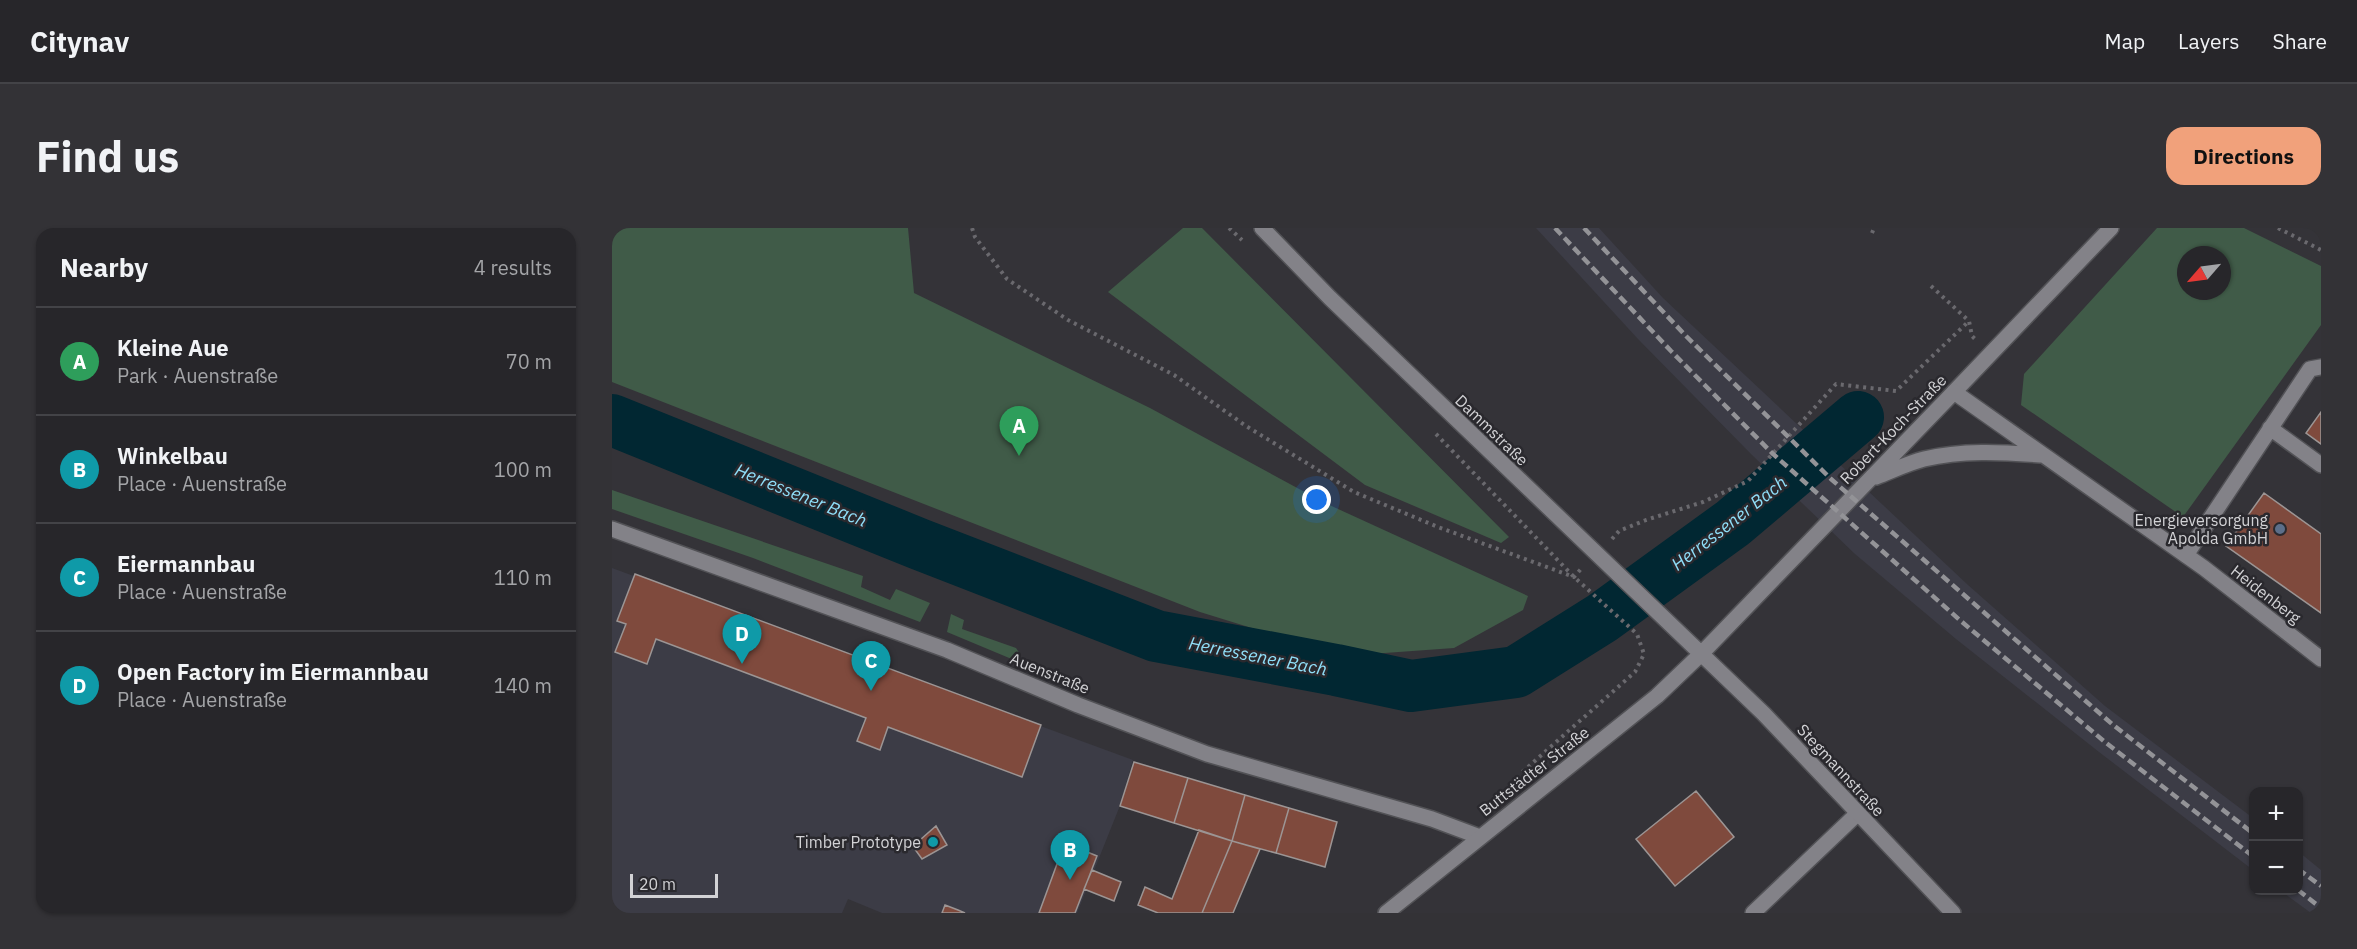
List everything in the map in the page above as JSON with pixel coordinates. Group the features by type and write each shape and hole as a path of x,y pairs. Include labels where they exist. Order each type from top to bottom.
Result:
{"main road":[{"name":"Dammstraße","path":"1262,228 1339,306 1701,654"},
{"name":"Robert-Koch-Straße","path":"1701,654 2111,228"},
{"path":"2186,555 2310,369 2321,367"},
{"name":"Heidenberg","path":"1954,392 2186,555 2321,659"},
{"path":"2270,428 2321,465"},
{"path":"1870,480 1922,459 1956,453 2001,452 2041,455"},
{"name":"Auenstraße","path":"612,529 947,650 1078,705 1207,754 1432,819 1480,837"},
{"name":"Stegmannstraße","path":"1701,654 1764,714 1953,913"},
{"name":"Buttstädter Straße","path":"1386,913 1632,718 1701,654"},
{"path":"1753,913 1857,814"}],"path":[{"path":"972,228 975,237 1007,279 1068,320 1174,375 1246,426 1354,492 1448,531 1574,577 1601,560 1619,531 1703,502 1748,481 1836,384 1896,391 1969,321"},
{"path":"2278,228 2321,250"},
{"path":"1931,286 1969,321 1972,336 1990,352"},
{"path":"1512,781 1635,672 1644,654 1638,634 1586,586"}],"shaded area":[{"path":"1536,228 1599,228 1663,298 1968,585 2105,706 2249,815 2249,867 1956,639 1855,554 1751,454 1638,339"},
{"path":"612,568 1133,760 1119,808 1077,913 882,913 848,899 842,913 612,913"},
{"path":"2303,855 2321,870 2321,913 2311,913 2286,895 2303,895"}],"green space":[{"path":"612,228 908,228 914,293 1150,408 1325,503 1528,596 1523,610 1454,648 1343,656 1200,612 612,382"},
{"path":"1183,228 1202,228 1509,537 1501,543 1365,485 1108,292"},
{"path":"2157,228 2244,228 2321,266 2321,325 2183,517 2021,405 2024,374"},
{"path":"612,490 863,576 861,587 890,600 896,589 930,603 920,622 753,558 612,509"},
{"path":"951,614 964,620 962,629 1016,648 1020,654 1014,660 947,632"}],"building":[{"path":"2321,412 2321,444 2306,433"},
{"path":"2264,493 2321,534 2321,613 2226,546"},
{"path":"635,574 1041,725 1022,777 888,727 880,750 857,741 866,718 656,639 647,664 615,652 626,624 617,621"},
{"path":"1134,762 1188,778 1174,823 1120,806"},
{"path":"1188,778 1245,795 1232,841 1174,823"},
{"path":"1696,791 1734,837 1675,886 1636,839"},
{"path":"1245,795 1289,808 1276,853 1232,841"},
{"path":"1289,808 1337,822 1325,867 1276,853"},
{"name":"Timber Prototype","path":"936,826 947,845 922,859 914,848 921,844 920,840"},
{"path":"1199,830 1232,841 1202,913 1158,913 1138,905 1145,887 1172,899"},
{"path":"1232,841 1260,849 1233,913 1202,913"},
{"path":"1070,845 1097,856 1075,913 1039,913 1057,864 1063,866"},
{"path":"1092,870 1121,882 1114,901 1084,889"},
{"path":"945,905 958,910 965,913 942,913"}],"waterway":[{"name":"Herressener Bach","path":"612,420 919,544 1156,636 1411,686 1516,672 1602,618 1733,523 1858,417"}],"railway":[{"path":"1555,228 1671,351 1772,453 1962,622 2105,742 2249,853"},
{"path":"1584,228 1686,336 1831,479 2112,724 2249,830"},
{"path":"2303,873 2321,886"},
{"path":"2303,894 2321,908"}],"place":[{"name":"Kleine Aue","path":"1019,456"},
{"name":"Energieversorgung Apolda GmbH","path":"2280,529"},
{"name":"Open Factory im Eiermannbau","path":"742,664"},
{"name":"Eiermannbau","path":"871,691"},
{"name":"Timber Prototype","path":"933,842"},
{"name":"Winkelbau","path":"1070,880"}]}
